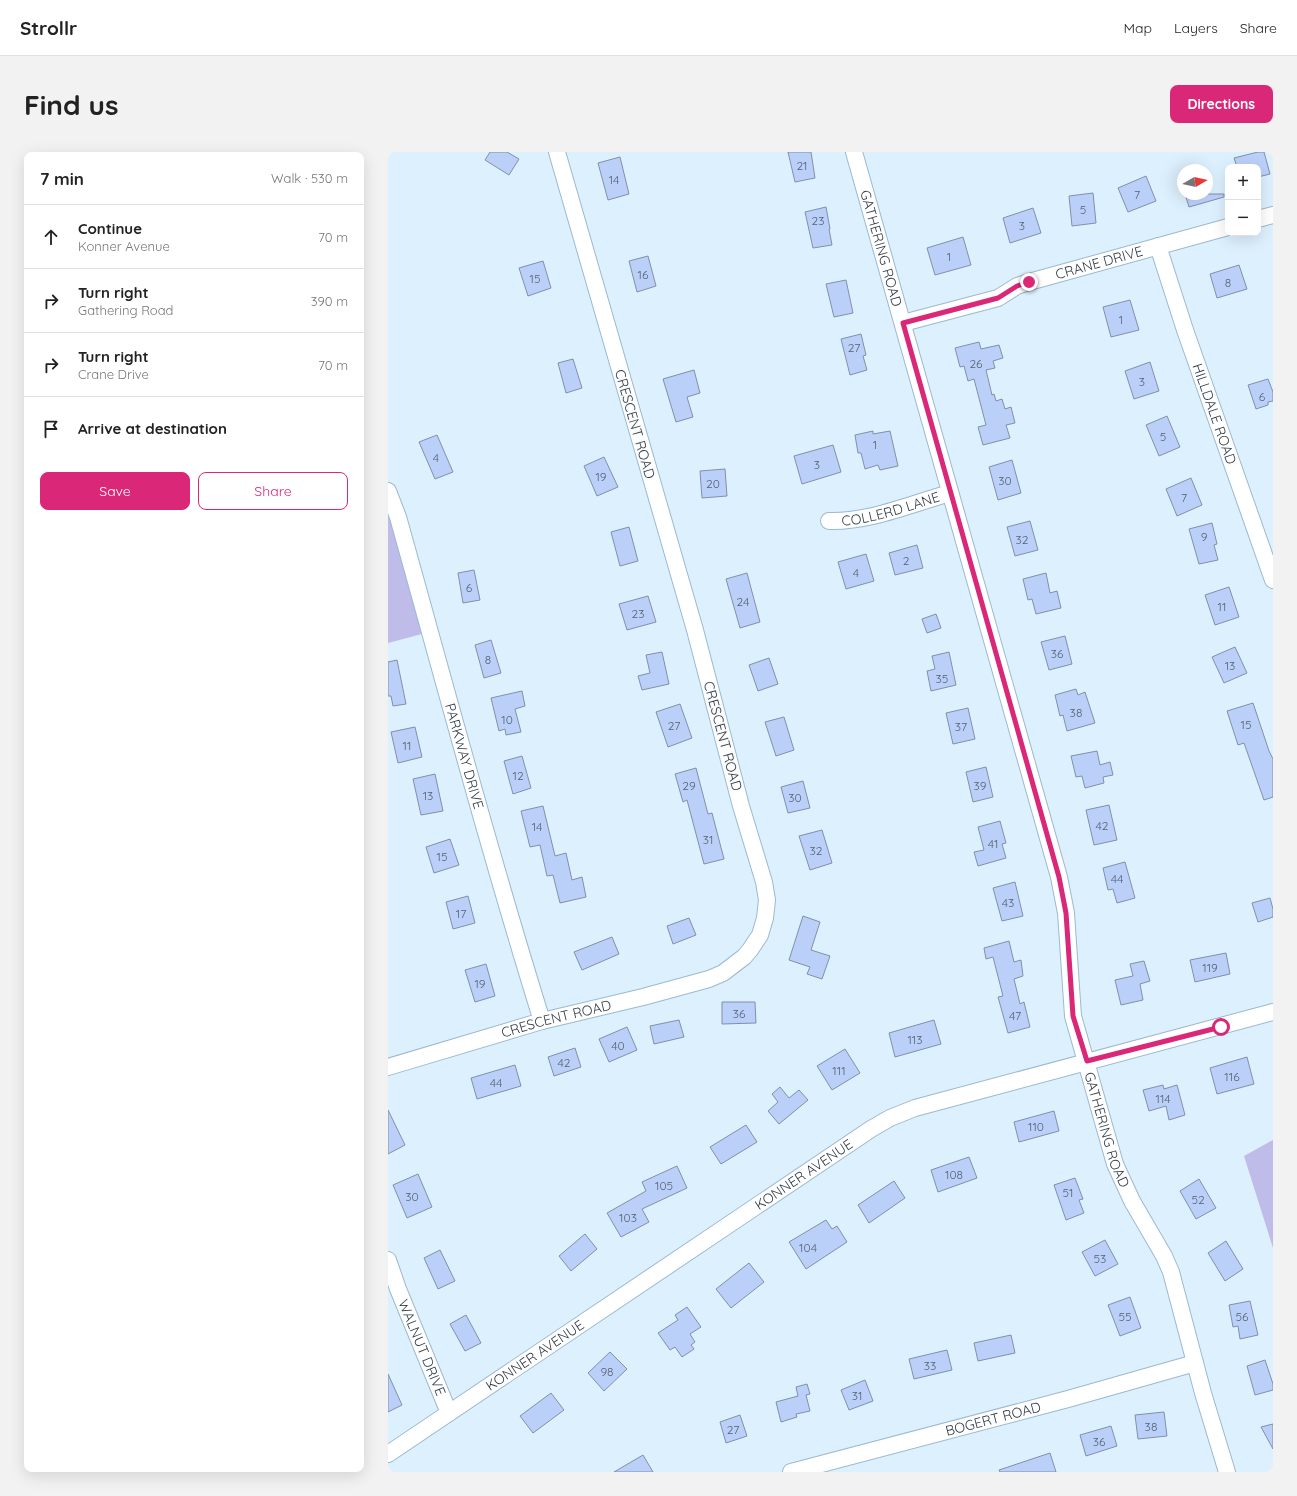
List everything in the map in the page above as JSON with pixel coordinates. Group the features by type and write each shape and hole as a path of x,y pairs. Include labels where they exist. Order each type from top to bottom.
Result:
{"street":[{"name":"CRESCENT ROAD","path":"388,1067 542,1021 643,997 709,979 723,973 744,957 760,935 766,918 767,900 764,882 741,806 695,630 557,152"},
{"name":"GATHERING ROAD","path":"854,152 1059,877 1066,913 1073,1016 1115,1164 1132,1201 1164,1256 1171,1272 1195,1363 1227,1472"},
{"path":"1261,218 1273,215"},
{"name":"CRANE DRIVE","path":"903,323 992,300 1029,282 1225,228"},
{"name":"HILLDALE ROAD","path":"1158,246 1185,330 1273,580"},
{"name":"PARKWAY DRIVE","path":"388,491 404,540 508,914 542,1021"},
{"name":"COLLERD LANE","path":"830,521 861,519 950,493"},
{"name":"KONNER AVENUE","path":"388,1454 865,1133 890,1118 915,1108 1273,1012"},
{"name":"WALNUT DRIVE","path":"388,1260 398,1289 449,1413"},
{"name":"BOGERT ROAD","path":"791,1472 1061,1401 1195,1363"}],"shaded area":[{"path":"388,512 422,634 388,643"},
{"path":"1273,1140 1273,1248 1244,1156"}],"building":[{"path":"490,152 507,152 519,159 509,175 485,160"},
{"path":"788,152 811,152 815,178 795,182"},
{"path":"1264,152 1270,174 1261,176 1261,164 1236,164 1234,158"},
{"path":"620,157 629,194 608,200 598,163"},
{"path":"1146,176 1156,201 1128,212 1118,188"},
{"path":"1093,193 1096,223 1072,226 1069,196"},
{"path":"1213,194 1224,194 1224,197 1189,207 1187,200 1213,200"},
{"path":"826,207 832,245 813,248 805,212"},
{"path":"1033,208 1041,233 1010,243 1003,218"},
{"path":"963,237 971,265 935,275 927,248"},
{"path":"648,256 656,286 637,292 629,261"},
{"path":"543,261 551,288 528,296 519,268"},
{"path":"1239,265 1247,289 1217,298 1210,274"},
{"path":"846,280 853,313 834,317 826,284"},
{"path":"1130,300 1139,330 1111,337 1103,307"},
{"path":"861,334 866,355 863,356 867,370 850,375 841,339"},
{"path":"979,342 981,349 999,345 1003,358 993,361 995,368 986,370 992,395 994,394 996,401 1002,399 1005,409 1011,407 1015,423 1006,425 1010,438 983,445 978,427 986,425 974,379 968,381 964,366 960,367 955,348"},
{"path":"573,359 582,388 566,393 558,363"},
{"path":"1150,362 1159,391 1134,399 1125,371"},
{"path":"694,370 700,393 687,397 693,417 676,422 663,379"},
{"path":"1268,379 1273,392 1273,401 1268,402 1268,405 1256,409 1248,385"},
{"path":"1167,416 1180,447 1159,456 1146,425"},
{"path":"873,431 873,434 890,431 898,466 880,470 878,465 865,469 861,453 858,453 855,435"},
{"path":"437,435 453,472 435,479 419,442"},
{"path":"833,445 841,472 802,484 794,456"},
{"path":"604,457 618,487 597,496 584,466"},
{"path":"1012,460 1021,493 998,500 989,467"},
{"path":"725,469 727,496 702,498 700,471"},
{"path":"1191,478 1202,505 1177,516 1166,489"},
{"path":"1030,521 1038,550 1015,556 1007,527"},
{"path":"1212,523 1217,544 1214,545 1218,560 1199,564 1189,529"},
{"path":"629,527 638,561 620,566 611,532"},
{"path":"917,545 923,568 895,575 889,553"},
{"path":"866,554 874,581 846,589 838,562"},
{"path":"474,570 480,600 463,603 458,573"},
{"path":"747,573 760,622 740,628 726,579"},
{"path":"1046,573 1050,593 1057,591 1061,608 1036,614 1032,599 1028,600 1023,579"},
{"path":"1229,587 1239,617 1215,625 1205,595"},
{"path":"648,596 656,622 627,630 619,604"},
{"path":"936,614 941,628 927,633 922,619"},
{"path":"1065,636 1072,664 1049,670 1041,642"},
{"path":"491,640 501,673 484,678 475,645"},
{"path":"1235,647 1247,673 1224,683 1212,657"},
{"path":"662,652 669,684 642,690 638,676 650,673 646,655"},
{"path":"949,652 956,685 931,691 927,671 935,669 932,656"},
{"path":"769,658 778,684 758,691 749,665"},
{"path":"397,660 406,704 393,706 391,696 388,696 388,662"},
{"path":"1076,689 1078,695 1085,692 1095,723 1067,731 1063,715 1060,716 1055,695"},
{"path":"522,691 525,706 515,709 521,732 506,735 505,729 499,731 491,698"},
{"path":"1253,703 1273,759 1273,797 1264,800 1244,743 1238,745 1227,711"},
{"path":"680,704 692,738 668,747 656,712"},
{"path":"968,708 975,739 953,744 946,713"},
{"path":"784,717 794,750 776,756 765,722"},
{"path":"415,727 422,757 398,763 391,732"},
{"path":"1097,751 1100,765 1110,762 1113,775 1103,777 1104,783 1085,788 1082,776 1076,777 1071,756"},
{"path":"522,756 531,788 513,794 504,761"},
{"path":"986,767 993,797 973,802 966,772"},
{"path":"696,768 708,814 712,813 724,859 704,864 687,800 683,802 675,774"},
{"path":"435,774 443,811 421,815 413,779"},
{"path":"803,781 810,808 788,813 781,787"},
{"path":"1109,805 1117,840 1094,845 1086,810"},
{"path":"543,806 555,856 566,853 572,880 582,877 586,897 560,903 553,875 547,876 540,845 530,847 521,811"},
{"path":"1000,821 1006,843 1002,844 1006,858 978,866 974,852 984,850 978,827"},
{"path":"822,830 832,863 810,870 799,836"},
{"path":"450,839 459,865 434,873 426,847"},
{"path":"1125,862 1135,898 1117,903 1113,889 1108,890 1103,868"},
{"path":"1015,882 1023,916 1002,921 993,888"},
{"path":"468,896 475,923 453,929 446,902"},
{"path":"1270,898 1273,909 1273,917 1258,922 1252,903"},
{"path":"803,916 820,922 811,950 830,956 822,979 807,974 810,967 789,960"},
{"path":"689,918 696,935 673,944 667,926"},
{"path":"612,937 619,954 582,970 574,952"},
{"path":"1009,941 1014,962 1021,960 1023,976 1014,979 1020,1004 1024,1002 1030,1027 1008,1033 998,997 1003,996 993,957 986,959 984,948"},
{"path":"1226,953 1230,974 1195,982 1190,960"},
{"path":"1144,961 1150,981 1140,984 1143,1000 1121,1005 1115,980 1133,976 1130,964"},
{"path":"486,964 495,996 475,1002 465,970"},
{"path":"722,1002 755,1002 756,1023 722,1024"},
{"path":"679,1020 684,1037 654,1044 650,1026"},
{"path":"934,1020 941,1044 895,1057 889,1033"},
{"path":"627,1027 637,1050 609,1062 599,1039"},
{"path":"575,1048 581,1067 554,1076 548,1057"},
{"path":"845,1049 860,1073 832,1090 817,1066"},
{"path":"1247,1057 1254,1084 1217,1094 1210,1068"},
{"path":"515,1065 521,1086 477,1099 471,1078"},
{"path":"1163,1085 1164,1089 1177,1085 1185,1115 1169,1120 1166,1106 1149,1111 1143,1090"},
{"path":"780,1087 789,1098 799,1090 808,1100 779,1124 768,1111 778,1102 772,1094"},
{"path":"388,1110 405,1145 388,1154"},
{"path":"1054,1111 1059,1131 1019,1142 1014,1122"},
{"path":"746,1125 757,1142 721,1164 710,1147"},
{"path":"969,1157 977,1178 938,1192 931,1170"},
{"path":"677,1166 687,1188 642,1209 649,1222 621,1237 607,1213 646,1191 642,1182"},
{"path":"418,1174 432,1207 407,1218 393,1185"},
{"path":"1075,1178 1083,1199 1079,1200 1084,1213 1066,1220 1054,1185"},
{"path":"1199,1179 1216,1208 1196,1219 1180,1191"},
{"path":"894,1181 905,1198 869,1223 858,1205"},
{"path":"826,1220 832,1229 837,1226 847,1242 806,1269 789,1242"},
{"path":"585,1234 597,1249 571,1271 559,1256"},
{"path":"1105,1240 1118,1264 1095,1276 1082,1252"},
{"path":"1226,1241 1243,1269 1225,1281 1208,1253"},
{"path":"440,1250 455,1281 438,1289 424,1258"},
{"path":"749,1263 764,1282 731,1308 716,1289"},
{"path":"1130,1297 1141,1328 1120,1336 1108,1305"},
{"path":"1250,1301 1258,1335 1240,1339 1238,1326 1233,1327 1229,1305"},
{"path":"687,1307 701,1327 690,1334 695,1342 691,1345 694,1349 682,1357 675,1347 670,1350 658,1333 678,1320 675,1315"},
{"path":"466,1315 481,1343 465,1351 450,1324"},
{"path":"1011,1335 1015,1353 978,1361 974,1343"},
{"path":"947,1350 952,1370 914,1379 909,1359"},
{"path":"610,1352 627,1369 604,1391 588,1373"},
{"path":"1265,1360 1273,1384 1273,1390 1255,1395 1247,1366"},
{"path":"388,1374 402,1405 388,1412"},
{"path":"865,1380 873,1401 849,1410 841,1390"},
{"path":"807,1384 810,1394 806,1395 810,1411 796,1414 797,1417 781,1422 776,1402 798,1396 796,1387"},
{"path":"551,1393 564,1410 533,1433 520,1416"},
{"path":"1164,1412 1167,1436 1138,1439 1135,1415"},
{"path":"740,1415 747,1436 726,1443 720,1422"},
{"path":"1273,1424 1273,1449 1261,1427"},
{"path":"1111,1426 1117,1446 1086,1456 1080,1435"},
{"path":"1050,1453 1056,1472 1000,1472 999,1470"},
{"path":"643,1455 653,1472 614,1472"}],"route":[{"path":"1029,282 1017,286 998,298 903,323 1059,877 1066,913 1073,1016 1087,1061 1221,1027"}]}
